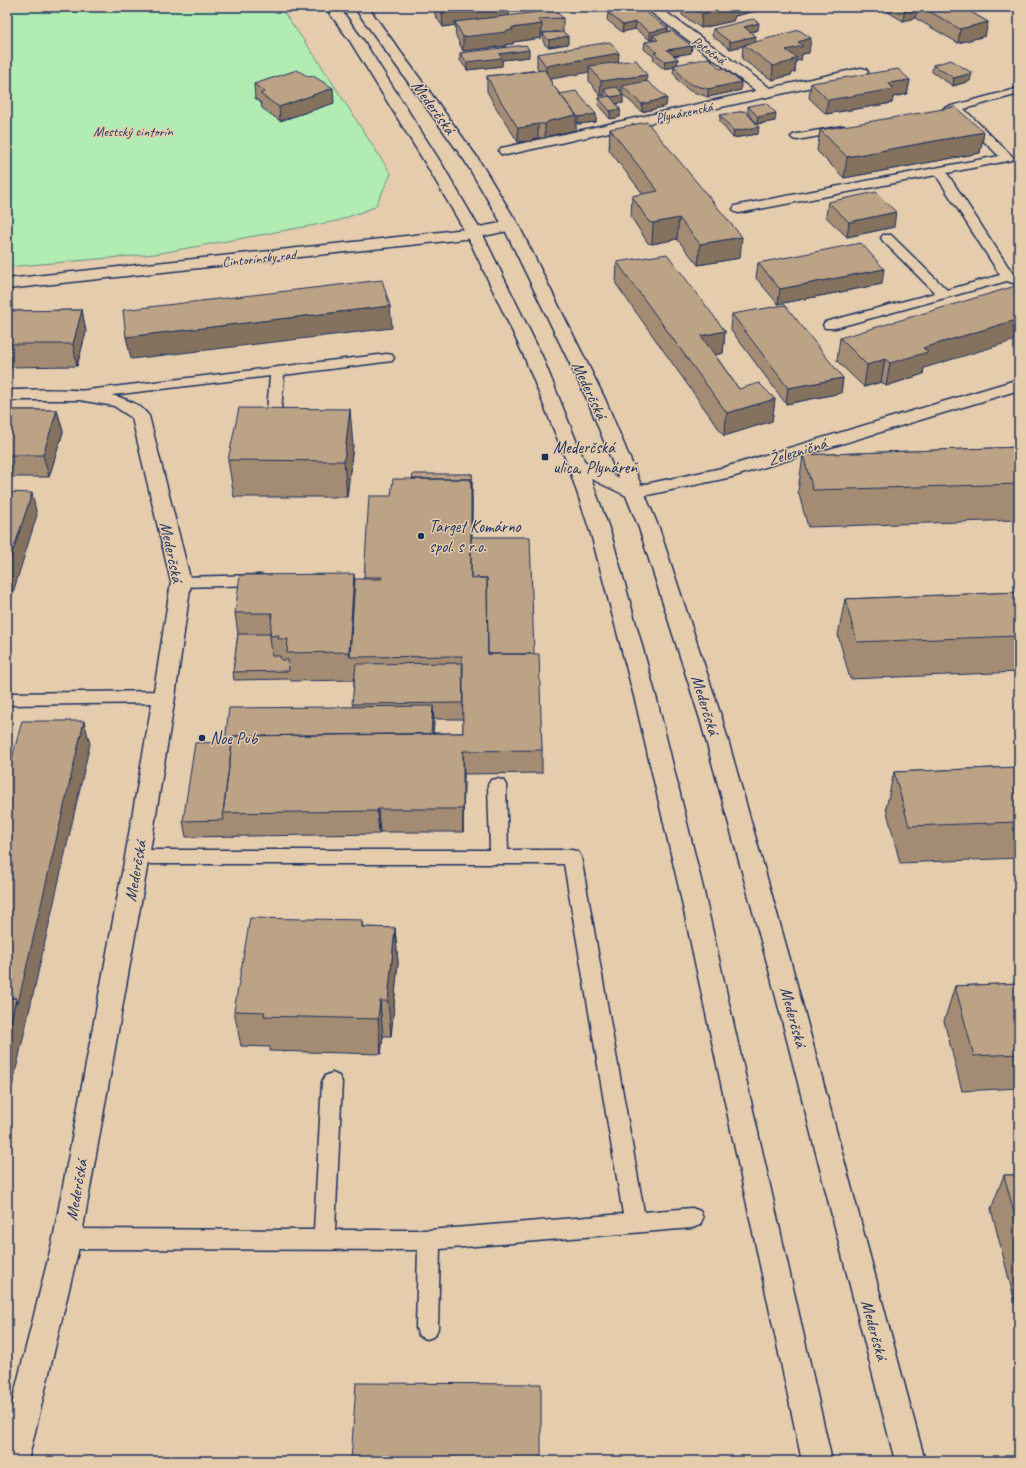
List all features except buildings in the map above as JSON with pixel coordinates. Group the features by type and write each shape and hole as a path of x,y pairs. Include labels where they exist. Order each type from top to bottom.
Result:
{"main road":[{"name":"Mederčská","path":"332,7 356,40 435,166 474,233 533,356 577,465 601,534 646,700 691,888 817,1461"},
{"name":"Mederčská","path":"361,7 472,160 511,226 596,399 649,528 711,719 786,985 910,1461"},
{"name":"Potočná","path":"651,7 768,93"},
{"name":"Plynárenská","path":"506,151 861,72"},
{"name":"Cintorínsky rad","path":"7,284 67,279 474,233 511,226"},
{"name":"Železničná","path":"634,492 725,473 1019,384"},
{"name":"Mederčská","path":"7,395 79,395 119,402 140,416 181,582 138,857 67,1239 13,1461"},
{"path":"577,465 634,492"}],"lane":[{"path":"934,112 957,108 1019,91"},
{"path":"739,210 1008,158 957,108"},
{"path":"797,137 850,128"},
{"path":"830,325 944,293 1013,279 940,172"},
{"path":"887,238 944,293"},
{"path":"79,395 387,358"},
{"path":"273,422 277,371"},
{"path":"181,582 274,580"},
{"path":"7,698 164,697"},
{"path":"497,785 499,857"},
{"path":"138,857 572,857 635,1223"},
{"path":"324,1240 332,1082"},
{"path":"67,1239 429,1240 692,1218"},
{"path":"427,1328 429,1240"}],"green space":[{"name":"Mestský cintorín","path":"7,7 280,7 317,59 391,174 375,207 337,221 155,254 7,267"}],"place":[{"name":"Mederčská ulica, Plynáreň","path":"545,457"},
{"name":"Target Komárno spol. s r.o.","path":"421,536"},
{"name":"Noe Pub","path":"202,738"}]}
